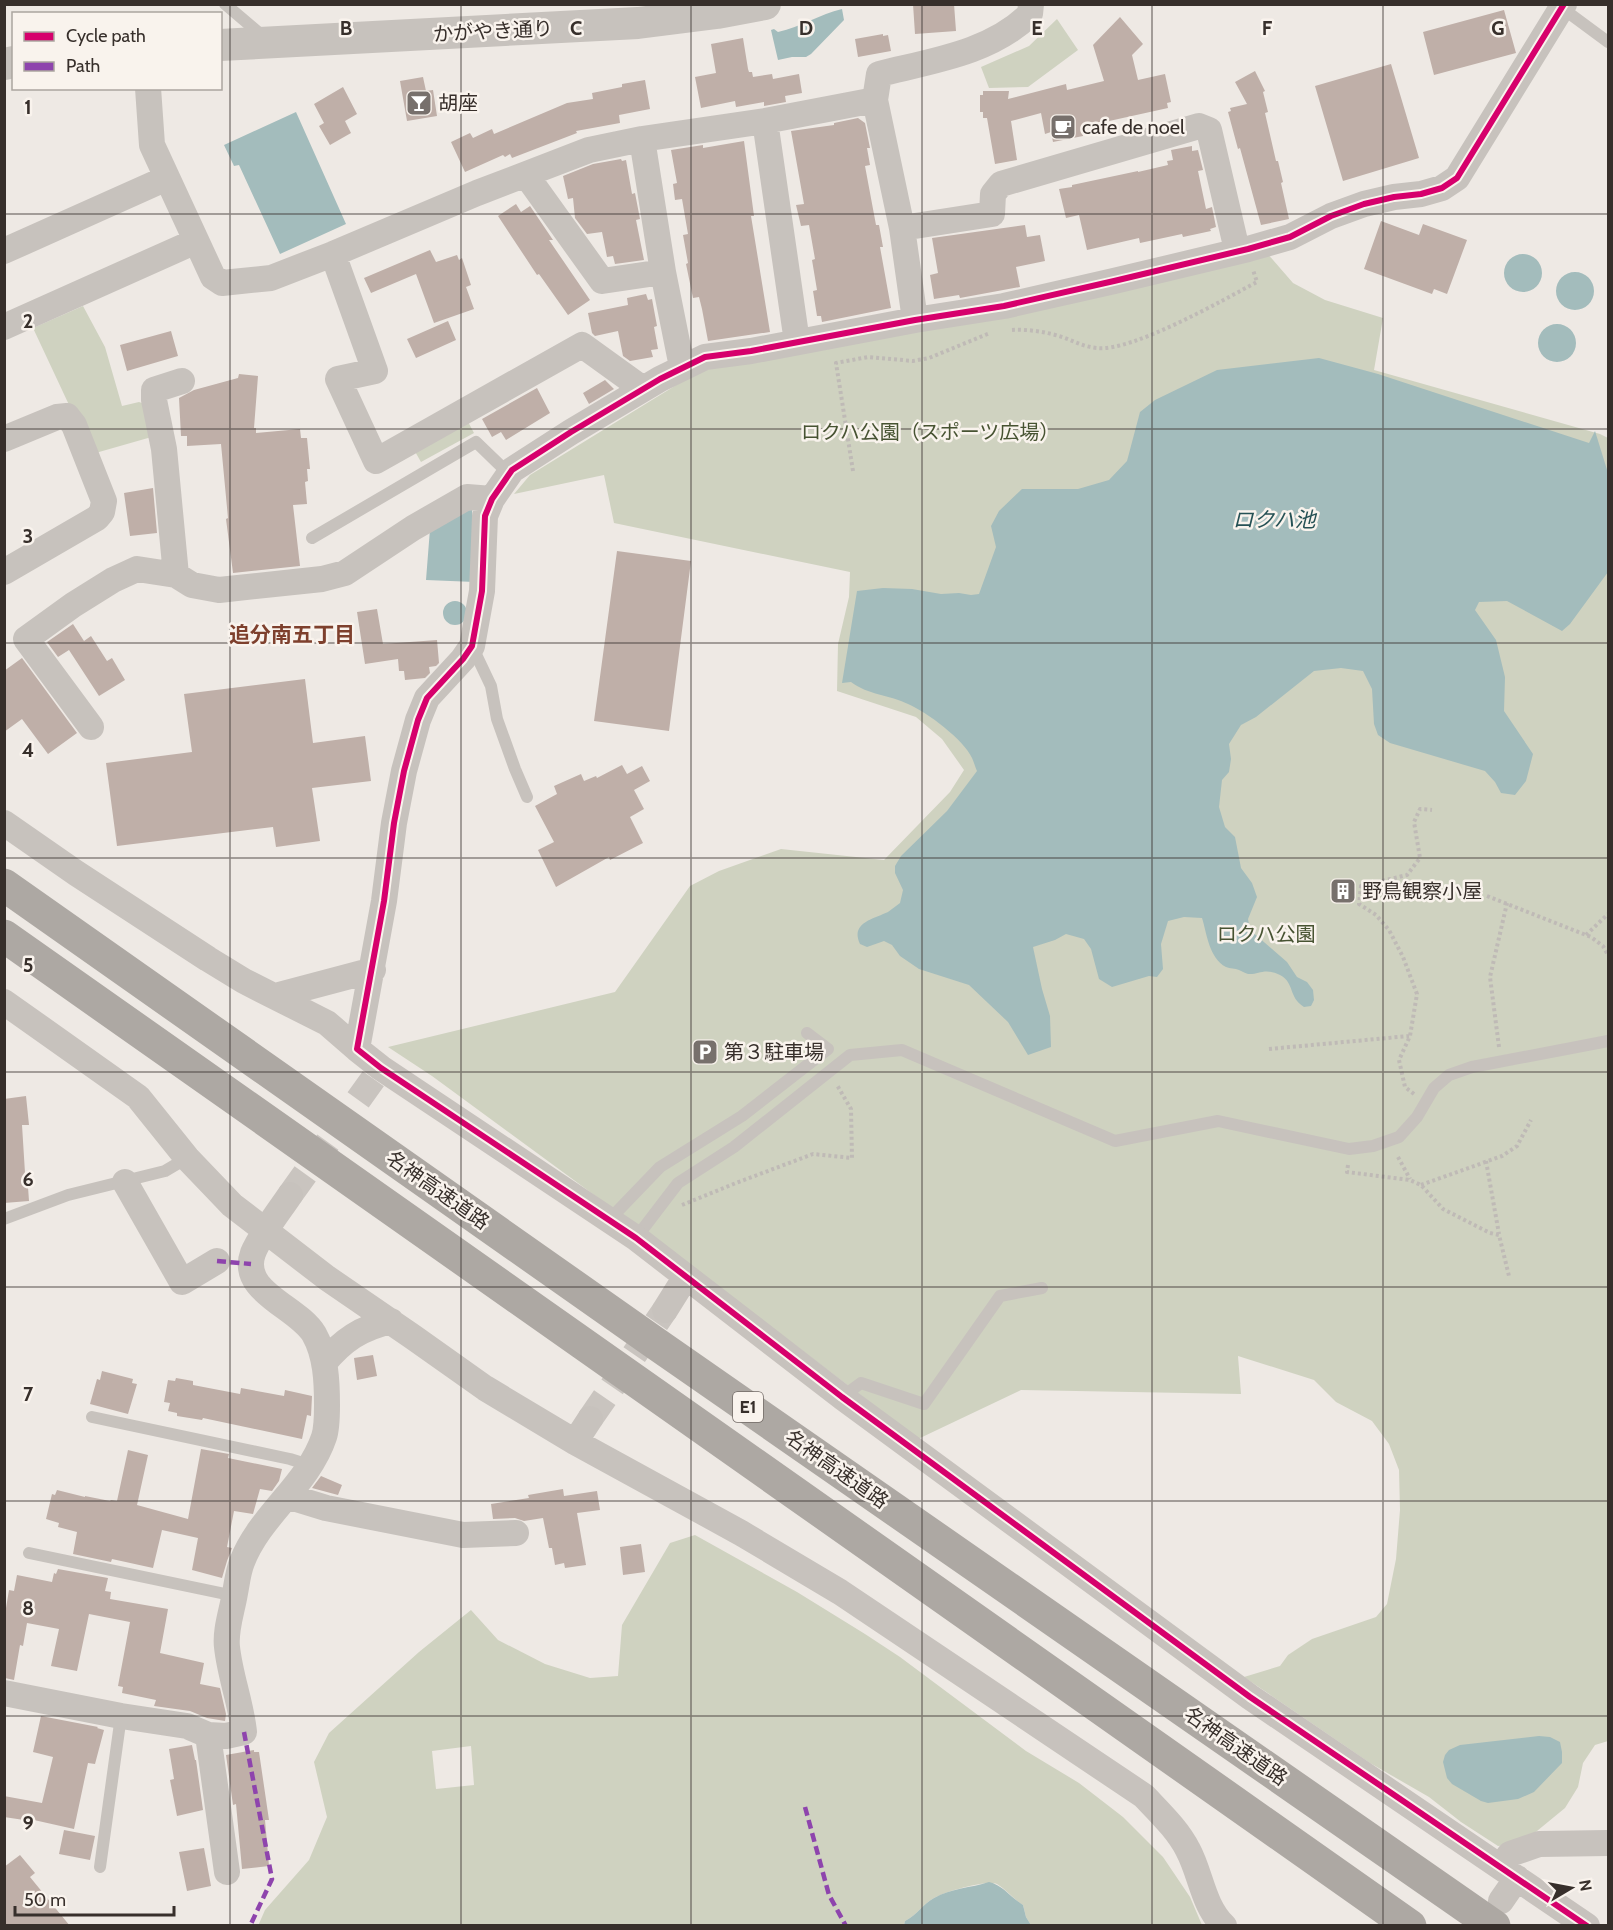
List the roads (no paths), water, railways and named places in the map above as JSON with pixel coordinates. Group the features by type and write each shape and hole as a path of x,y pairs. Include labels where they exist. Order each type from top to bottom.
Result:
{"highway":[{"name":"名神高速道路","path":"4,885 645,1336 1498,1913"},
{"name":"E1","path":"4,936 1410,1926"}],"street":[{"name":"かがやき通り","path":"222,45 637,14 717,13 765,4"},
{"path":"915,320 902,228 875,100 879,74 968,52 1017,27 1030,14 1031,4"},
{"path":"357,1049 373,970 398,797 418,720 428,698 472,646 482,591 485,516 492,499 512,470 644,389 682,367 705,357 1004,306 1137,276 1290,237 1331,216 1364,204 1442,188 1457,178 1563,6"},
{"path":"148,90 152,145 213,277 222,283 271,278 477,193 589,150 875,100"},
{"path":"765,121 797,342"},
{"path":"902,228 992,214 993,194 1001,184 1199,126 1209,130 1243,250"},
{"path":"642,139 663,272 682,367"},
{"path":"526,175 602,281 663,272"},
{"path":"4,251 167,178"},
{"path":"4,327 196,241"},
{"path":"333,254 375,371 338,379 376,461 582,345 644,389"},
{"path":"176,575 164,449 154,390 182,381"},
{"path":"4,439 57,417 67,416 74,425 104,501 102,512 97,518 4,572"},
{"path":"91,727 26,639 73,605 114,580 137,569 176,575 192,585 219,590 322,579 345,573 431,517 468,497 492,499"},
{"path":"4,822 76,873 208,959 327,1023 381,1068 636,1238 842,1397 1250,1696 1587,1926"},
{"path":"275,996 373,970"},
{"path":"4,1002 138,1097 187,1158 232,1205 327,1278 485,1388 575,1442 741,1533 840,1592 1144,1796 1173,1828 1188,1851 1207,1900 1224,1926"},
{"path":"125,1182 182,1282 217,1261"},
{"path":"4,1693 121,1716 187,1726 208,1735 226,1736 244,1732 226,1644 241,1564 263,1523 287,1496 309,1465 324,1436 327,1407 324,1363 320,1346 307,1325 292,1311 262,1290 253,1277 251,1264 254,1252 290,1195"},
{"path":"665,1310 685,1278"},
{"path":"324,1363 338,1346 356,1333 391,1321"},
{"path":"575,1442 590,1419"},
{"path":"287,1496 326,1508 463,1535 516,1533"},
{"path":"208,1735 227,1872"},
{"path":"1498,1913 1509,1872 1510,1854 1539,1844 1608,1843"}],"lane":[{"path":"225,4 271,43"},
{"path":"1563,6 1608,42"},
{"path":"312,538 476,442 509,474"},
{"path":"472,646 491,686 497,719 527,797"},
{"path":"609,1220 660,1167 742,1116 828,1049 807,1033"},
{"path":"636,1238 678,1183 734,1147 850,1055 902,1050 1115,1141 1218,1121 1349,1149 1373,1146 1399,1137 1417,1117 1434,1088 1449,1075 1472,1067 1608,1041"},
{"path":"4,1219 68,1195 165,1171 187,1158"},
{"path":"842,1397 861,1383 924,1404 1000,1296 1042,1288"},
{"path":"92,1417 309,1465"},
{"path":"29,1553 235,1596"},
{"path":"100,1867 121,1716"}],"water":[{"path":"842,9 844,20 811,54 806,57 778,60 771,30 778,32 786,30"},
{"path":"296,112 346,224 280,254 239,165 234,166 224,145"},
{"path":"1523,254 1537,259 1542,273 1537,287 1523,292 1509,287 1504,273 1509,259"},
{"path":"1575,272 1589,277 1594,291 1589,305 1575,310 1561,305 1556,291 1561,277"},
{"path":"1557,324 1571,329 1576,343 1571,357 1557,362 1543,357 1538,343 1543,329"},
{"name":"ロクハ池","path":"1319,358 1378,374 1589,443 1595,431 1608,473 1608,572 1570,624 1562,631 1507,601 1479,602 1475,610 1496,640 1505,677 1504,711 1533,754 1526,781 1515,795 1501,793 1485,771 1390,743 1378,735 1374,724 1372,689 1363,671 1341,668 1314,671 1256,717 1241,725 1229,744 1231,759 1229,772 1222,780 1219,807 1225,827 1235,837 1241,868 1252,883 1257,897 1248,919 1250,930 1287,962 1297,977 1307,982 1313,990 1314,1000 1311,1006 1304,1007 1299,1003 1288,982 1280,975 1266,971 1248,974 1220,963 1212,952 1202,918 1184,917 1168,921 1161,944 1163,969 1157,977 1149,976 1112,987 1099,979 1091,949 1084,939 1066,934 1033,947 1050,1016 1051,1047 1028,1055 1008,1022 969,985 919,969 900,956 892,945 884,941 867,947 860,944 858,931 861,926 900,903 903,890 895,873 895,866 901,856 947,811 977,771 968,751 961,743 925,713 901,701 865,690 851,682 842,683 857,591 883,588 912,589 941,594 979,594 996,547 991,526 999,511 1022,489 1078,489 1109,480 1127,461 1140,412 1155,400 1217,370"},
{"path":"472,510 475,582 426,580 430,529 459,511"},
{"path":"455,601 464,604 467,613 464,622 455,625 446,622 443,613 446,604"},
{"path":"1539,1736 1550,1737 1560,1742 1562,1763 1534,1792 1518,1799 1488,1803 1452,1784 1447,1778 1443,1762 1449,1750 1460,1745"},
{"path":"989,1882 999,1886 1023,1905 1031,1925 904,1925 905,1921 930,1900 954,1890"}],"tunnel":[{"path":"290,1195 381,1068"},
{"path":"590,1419 665,1310"}],"place":[{"name":"胡座","path":"419,103"},
{"name":"cafe de noel","path":"1063,127"},
{"name":"野鳥観察小屋","path":"1343,891"},
{"name":"第３駐車場","path":"705,1052"}],"district":[{"name":"追分南五丁目","path":"292,635"}],"park label":[{"name":"ロクハ公園（スポーツ広場）","path":"930,432"},
{"name":"ロクハ公園","path":"1266,934"}]}
